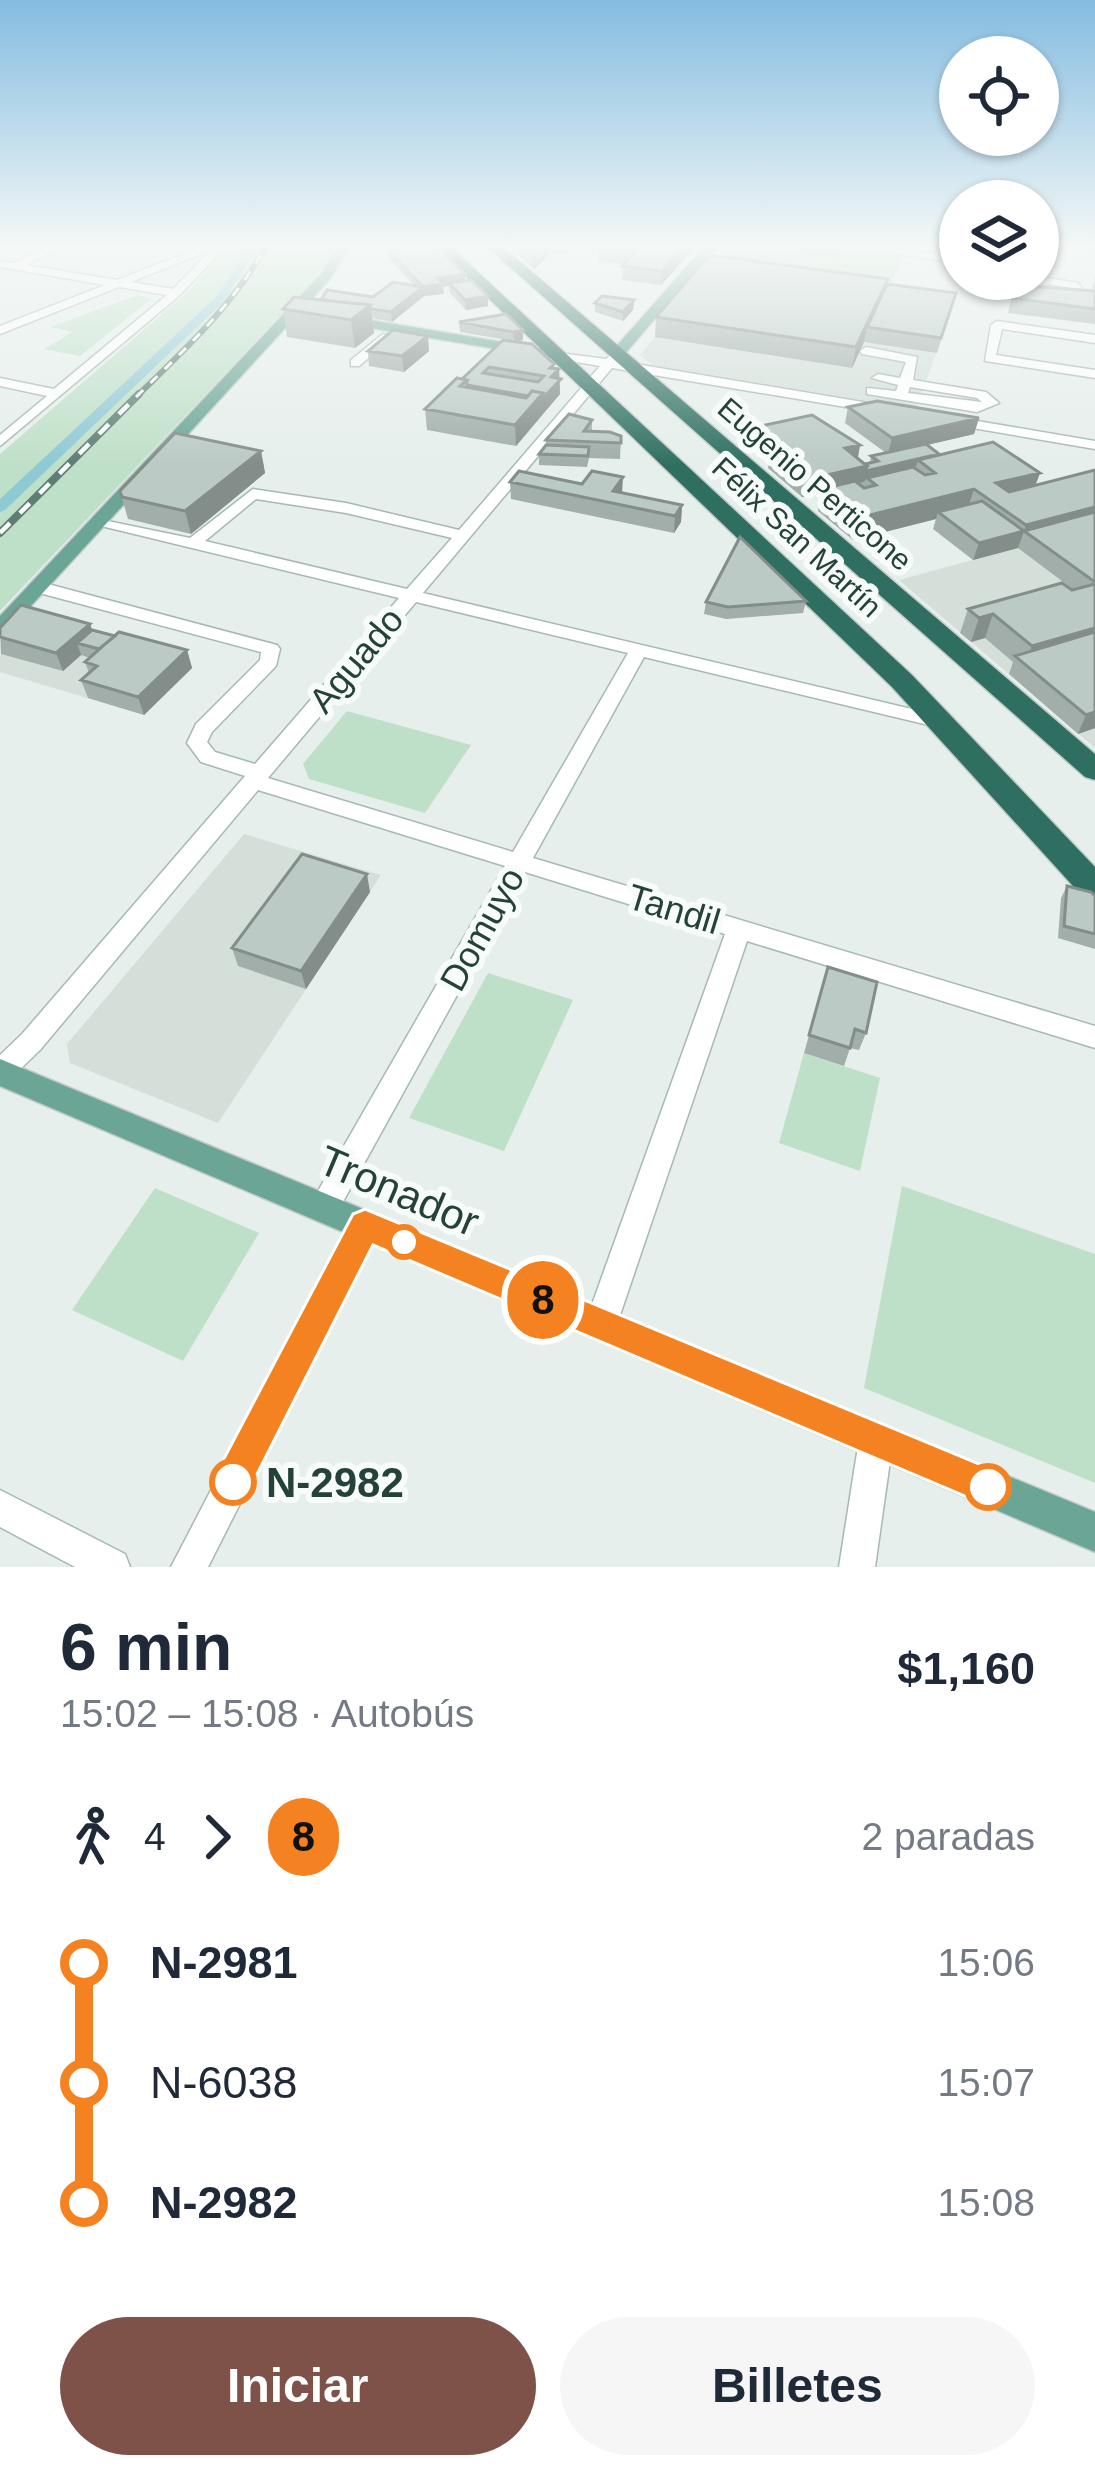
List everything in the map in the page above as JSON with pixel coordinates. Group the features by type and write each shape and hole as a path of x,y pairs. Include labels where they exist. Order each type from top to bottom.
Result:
{"highway":[{"name":"Félix San Martín","path":"518,319 556,355 607,367 1095,888"},
{"name":"Eugenio Perticone","path":"562,319 607,367 1090,762"}],"main road":[{"path":"0,628 285,319"},
{"path":"340,319 556,355"},
{"name":"Aguado","path":"607,367 648,319"},
{"name":"Tronador","path":"0,1072 1095,1532"}],"street":[{"path":"6,319 37,325"},
{"path":"0,330 28,319"},
{"path":"0,340 52,319"},
{"path":"0,442 145,319"},
{"path":"1095,339 997,326 989,358 1095,374"},
{"path":"355,363 398,329"},
{"path":"866,351 912,359 895,412"},
{"path":"607,367 1095,445"},
{"name":"Aguado","path":"0,1072 31,1042 607,367"},
{"path":"0,382 58,394"},
{"path":"875,384 977,408 992,403 988,397 903,389"},
{"path":"193,543 253,494 346,508 461,536"},
{"path":"99,521 941,722"},
{"name":"Tandil","path":"38,586 271,649 269,662 203,729 197,743 208,757 520,862 1095,1037"},
{"name":"Domuyo","path":"324,1208 639,650"},
{"path":"601,1324 739,928"},
{"path":"189,1567 365,1225"},
{"path":"857,1567 876,1440"},
{"path":"0,1508 112,1567"}],"shaded area":[{"path":"669,319 949,319 916,409 652,365 640,355"},
{"path":"1095,527 1095,748 899,580"},
{"path":"28,623 192,668 144,715 0,672 0,655"},
{"path":"244,834 381,875 218,1123 70,1063 67,1044"}],"green space":[{"path":"72,319 126,319 80,356 44,349 73,332 50,327"},
{"path":"156,319 277,319 0,611 0,454"},
{"path":"347,711 471,745 425,813 309,779 303,764"},
{"path":"488,973 573,1000 504,1151 409,1118"},
{"path":"804,1053 880,1078 860,1171 779,1143"},
{"path":"902,1186 1095,1254 1095,1483 864,1388"},
{"path":"155,1188 259,1233 183,1361 72,1310"}],"building":[{"path":"511,319 523,330 513,332 459,322"},
{"path":"670,319 869,319 856,347"},
{"path":"871,319 947,319 941,338 867,327"},
{"path":"393,330 428,336 402,356 368,351"},
{"path":"503,340 532,344 554,364 550,368 559,369 551,377 561,379 543,398 543,393 532,391 528,396 467,385 462,379","holes":["489,367 544,376 538,382 483,373"]},
{"path":"457,378 467,380 460,386 526,398 532,391 543,393 515,425 425,409"},
{"path":"877,401 979,418 892,438 848,407"},
{"path":"569,414 592,420 584,431 610,432 621,436 621,443 546,440"},
{"path":"812,415 860,445 845,448 867,466 805,480 770,451 777,439 761,426"},
{"path":"175,433 261,451 185,511 122,497 120,491"},
{"path":"993,442 1040,473 996,483 1009,492 1095,470 1095,507 1026,525 974,489 858,518 822,489 855,481 864,488 876,485 867,478 913,467 925,475 935,473 918,460"},
{"path":"926,444 939,454 866,471 865,464 878,461 871,456"},
{"path":"546,445 589,447 588,456 539,454"},
{"path":"519,471 582,484 592,471 623,477 613,491 682,505 675,516 510,482"},
{"path":"982,501 1024,531 979,543 938,512"},
{"path":"1095,512 1095,582 1024,531"},
{"path":"740,537 806,601 728,607 706,602"},
{"path":"1062,583 1072,590 1095,584 1095,628 1032,646 993,614 979,618 968,609"},
{"path":"21,605 90,624 56,653 0,637 0,628"},
{"path":"92,630 115,636 99,649 77,643"},
{"path":"119,632 187,650 138,697 81,680 97,666 85,662"},
{"path":"1095,632 1095,712 1086,715 1015,656"},
{"path":"302,854 367,874 301,971 232,948"},
{"path":"1067,886 1095,896 1095,934 1064,926"},
{"path":"828,967 877,982 866,1033 855,1029 850,1048 809,1035"}],"waterway":[{"path":"0,507 199,319"}],"railway":[{"path":"136,397 213,319"},
{"path":"136,397 139,394"},
{"path":"0,533 136,397"}],"bus line":[{"name":"8","path":"233,1482 365,1225 988,1487"}],"place":[{"name":"N-2982","path":"233,1482"}]}
